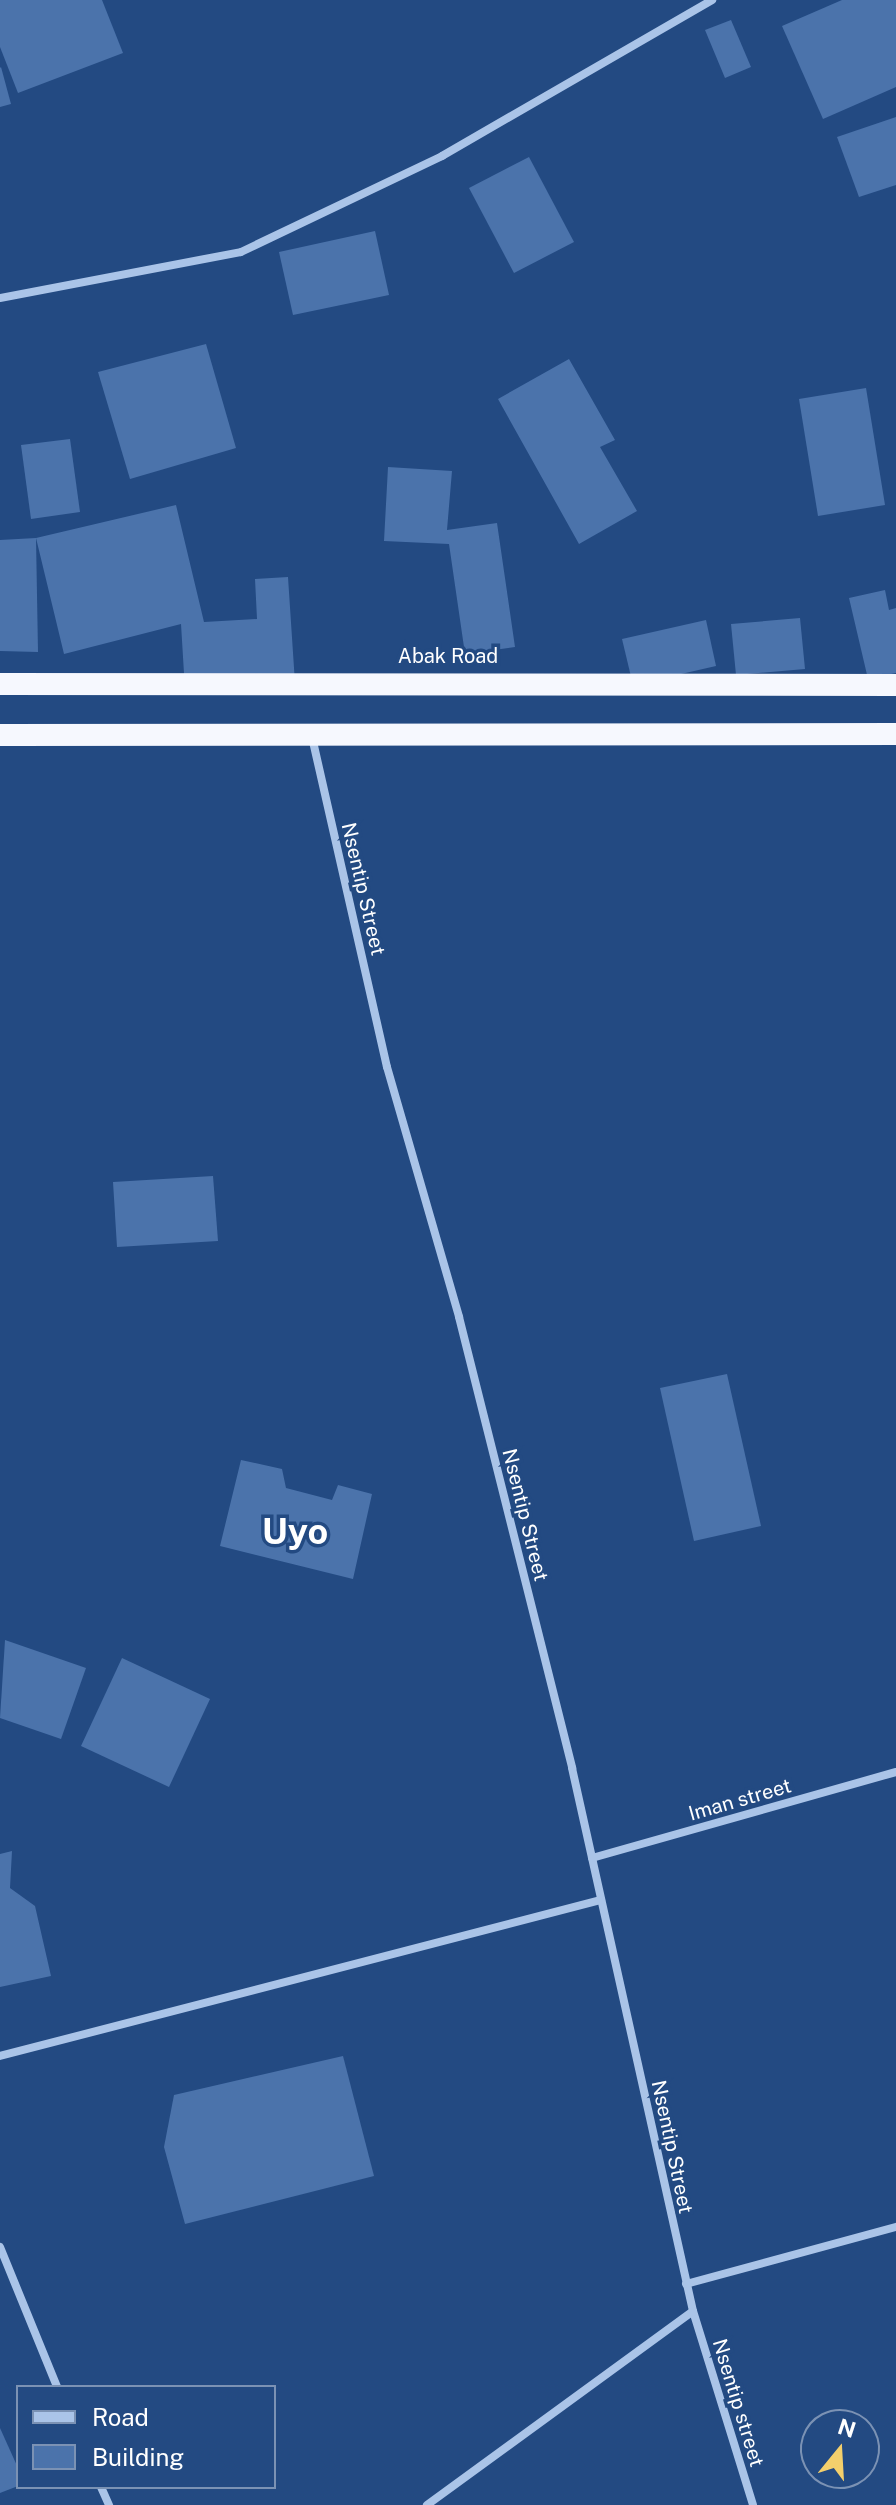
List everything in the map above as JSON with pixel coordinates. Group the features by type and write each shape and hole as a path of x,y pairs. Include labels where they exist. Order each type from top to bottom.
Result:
{"highway":[{"name":"Abak Road","path":"0,684 896,685"},
{"path":"0,735 311,732 896,734"}],"street":[{"path":"0,298 241,252 442,156 712,0"},
{"name":"Nsentip Street","path":"311,732 387,1067 459,1317 592,1858 693,2311"},
{"name":"Iman street","path":"592,1858 896,1772"},
{"path":"0,2056 601,1900"},
{"path":"686,2284 896,2227"},
{"path":"0,2247 56,2385"},
{"path":"427,2505 693,2311"},
{"name":"Nsentip street","path":"693,2311 753,2505"}],"building":[{"path":"0,0 102,0 123,53 18,93 0,47"},
{"path":"842,0 896,0 896,87 823,119 782,26"},
{"path":"731,20 751,67 725,78 705,30"},
{"path":"0,68 11,104 0,107"},
{"path":"896,117 896,185 859,197 837,137"},
{"path":"529,157 574,242 514,273 469,188"},
{"path":"375,231 389,295 293,315 279,252"},
{"path":"206,344 236,448 130,479 98,372"},
{"path":"569,359 615,440 600,447 637,511 579,544 498,399"},
{"path":"866,388 885,505 818,516 799,399"},
{"path":"70,439 80,512 31,519 21,445"},
{"path":"388,467 452,471 447,530 497,523 515,647 465,654 449,544 384,541"},
{"path":"176,505 204,622 257,619 255,579 288,577 295,683 185,690 181,624 64,654 36,538"},
{"path":"36,538 38,652 0,651 0,540"},
{"path":"885,590 889,610 896,608 896,673 868,679 849,598"},
{"path":"800,618 805,669 736,675 731,624"},
{"path":"706,620 716,666 633,685 622,639"},
{"path":"213,1176 218,1241 117,1247 113,1182"},
{"path":"727,1374 761,1526 694,1541 660,1388"},
{"path":"241,1460 282,1469 286,1488 332,1500 338,1485 372,1494 353,1579 220,1546"},
{"path":"5,1640 86,1668 61,1739 0,1718"},
{"path":"122,1658 210,1699 169,1787 81,1746"},
{"path":"12,1851 10,1888 35,1906 51,1976 0,1987 0,1854"},
{"path":"343,2056 374,2176 185,2224 164,2147 174,2095"},
{"path":"0,2428 16,2464 16,2487 0,2493"}],"district":[{"name":"Uyo","path":"295,1532"}]}
